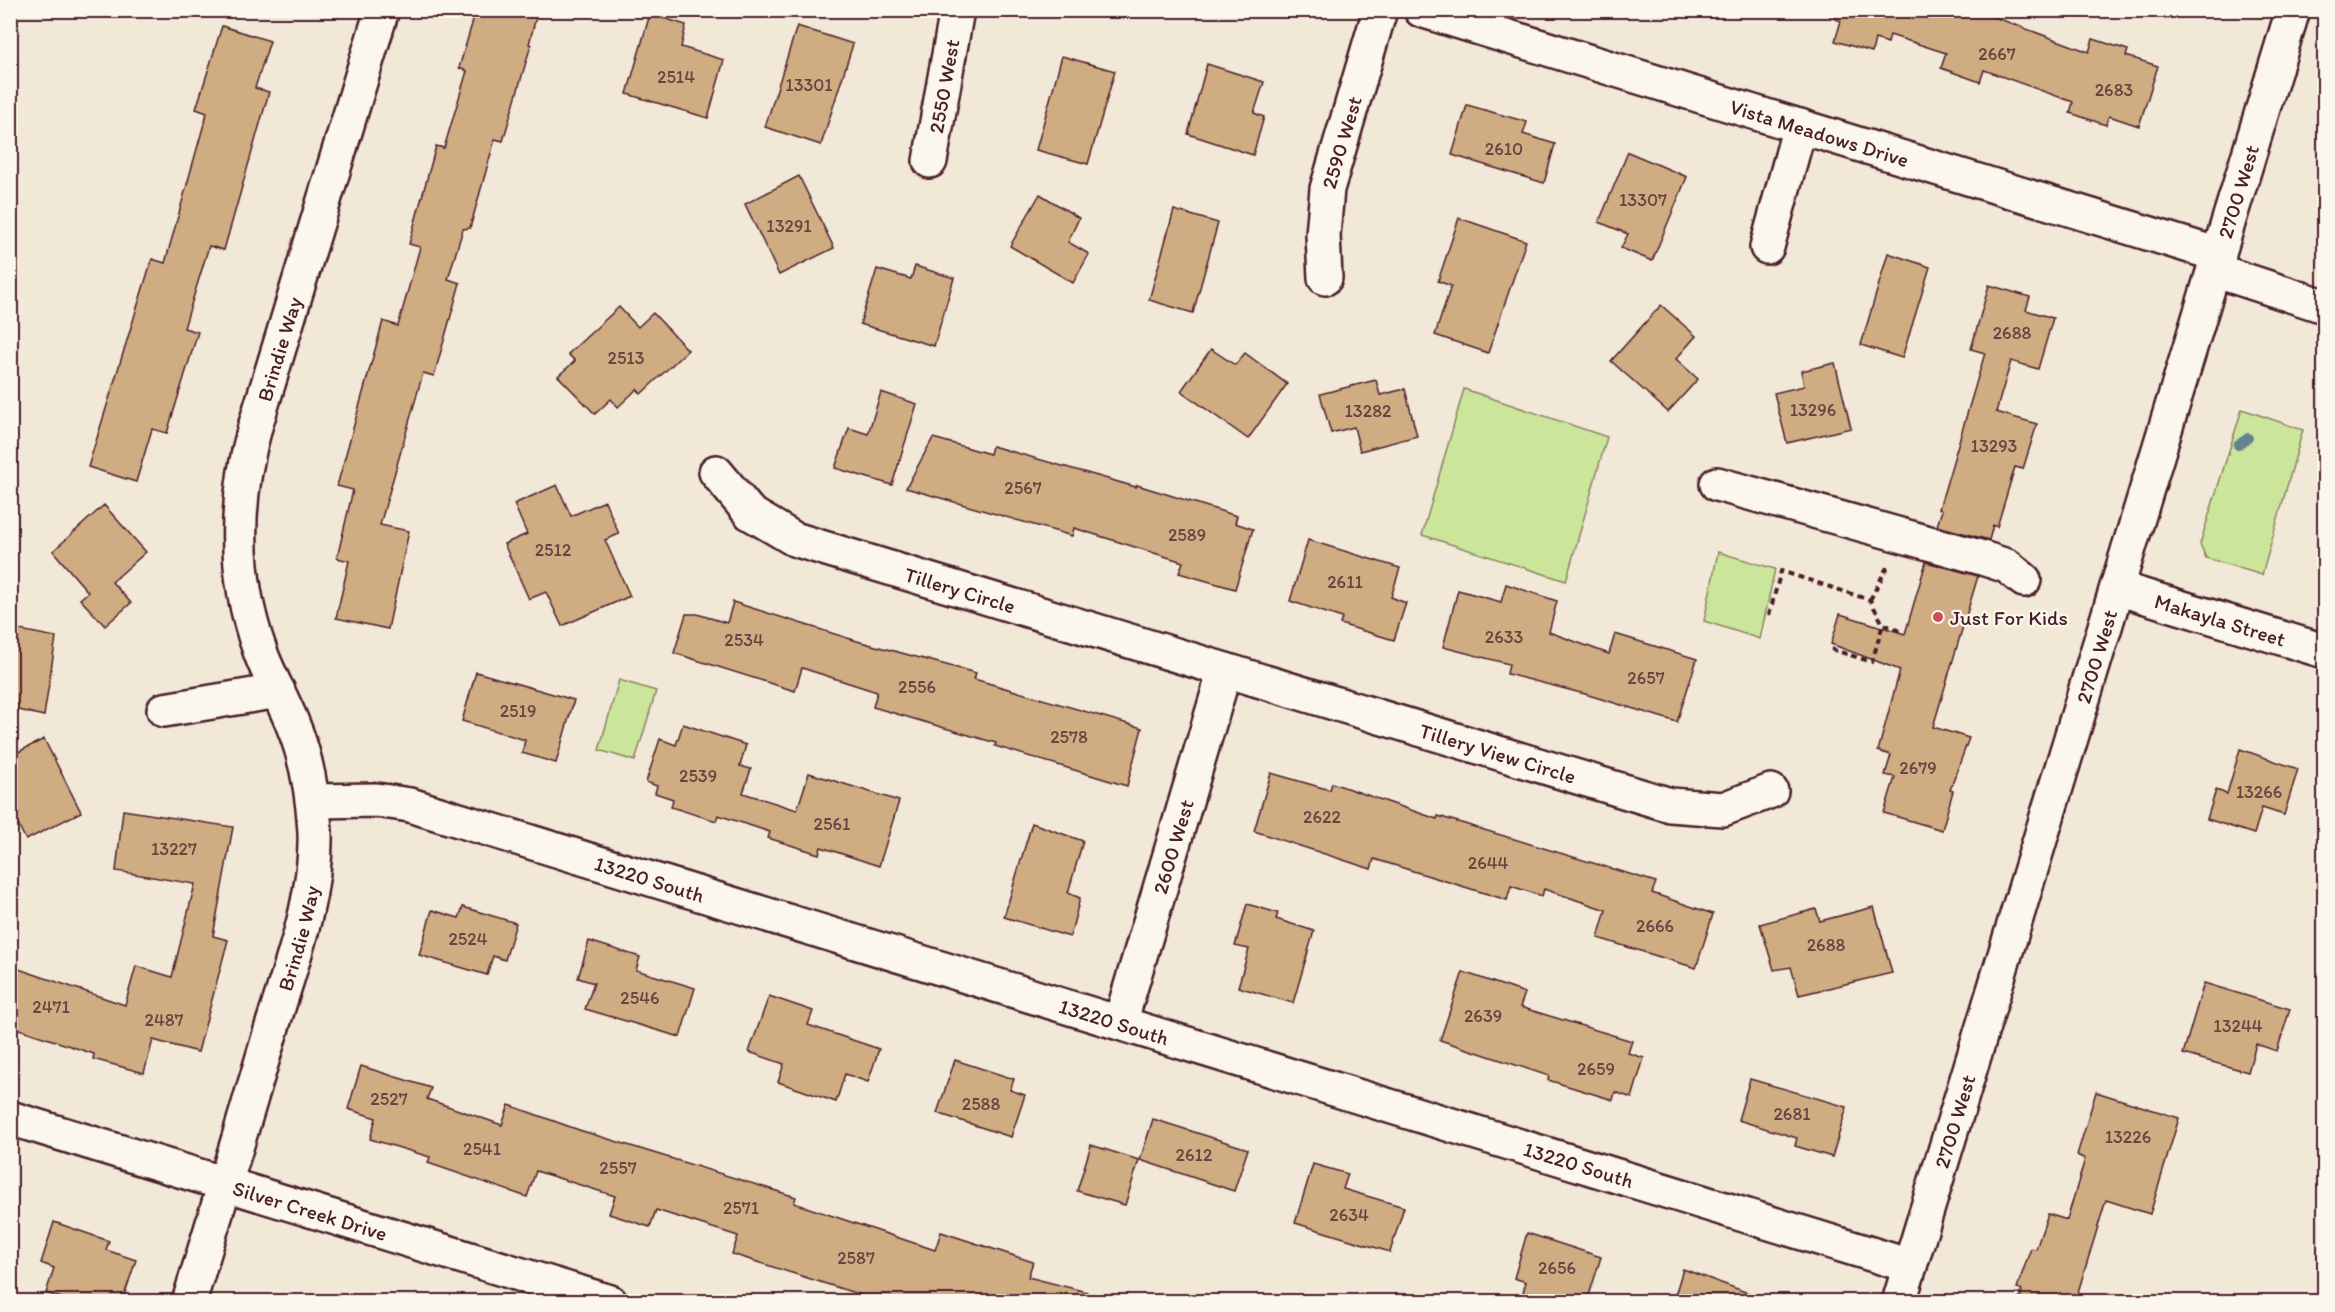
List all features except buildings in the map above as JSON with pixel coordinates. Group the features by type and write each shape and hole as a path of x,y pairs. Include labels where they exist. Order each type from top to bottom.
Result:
{"street":[{"name":"Brindie Way","path":"189,1302 308,904 315,836 313,801 294,728 260,652 246,609 238,539 241,488 255,427 382,10"},
{"name":"2550 West","path":"930,161 957,10"},
{"name":"2590 West","path":"1325,278 1323,235 1327,189 1380,10"},
{"name":"Vista Meadows Drive","path":"1420,10 1800,126 2217,262 2325,306"},
{"name":"2700 West","path":"1899,1302 2293,10"},
{"path":"1767,247 1800,126"},
{"name":"Tillery Circle","path":"716,472 750,513 794,539 1225,670"},
{"path":"1718,484 1979,557 2007,566 2024,580"},
{"name":"Makayla Street","path":"2117,588 2325,651"},
{"name":"Tillery View Circle","path":"1225,670 1670,805 1723,809 1772,791"},
{"name":"2600 West","path":"1120,1023 1225,670"},
{"path":"164,710 278,692"},
{"name":"13220 South","path":"313,801 376,800 410,805 1910,1266"},
{"name":"Silver Creek Drive","path":"10,1118 610,1302"}],"path":[{"path":"1870,600 1886,569 1895,567"},
{"path":"1769,615 1781,571 1870,600 1883,624 1901,631"},
{"path":"1830,649 1872,662 1883,624"}],"green space":[{"path":"1464,389 1607,437 1566,581 1422,535"},
{"path":"2242,409 2303,430 2262,575 2206,558 2200,544"},
{"path":"1718,552 1775,569 1760,639 1704,621"},
{"path":"619,680 656,691 635,761 599,750"}],"waterway":[{"path":"2238,445 2248,438"}],"place":[{"name":"Just For Kids","path":"1938,617"}]}
